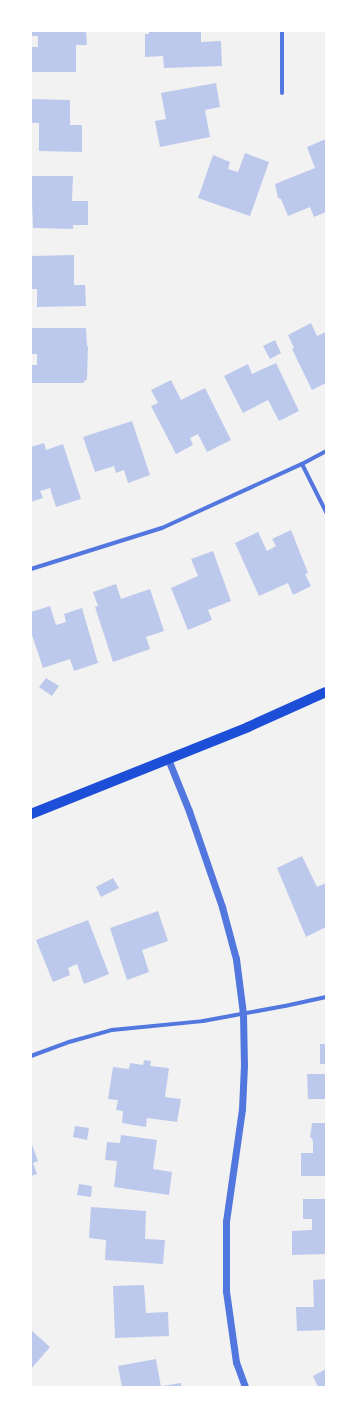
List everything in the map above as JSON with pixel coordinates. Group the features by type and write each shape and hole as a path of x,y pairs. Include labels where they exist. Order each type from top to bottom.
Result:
{"main road":[{"path":"31,814 248,727 326,692"}],"street":[{"path":"282,31 282,93"},
{"path":"31,569 162,528 302,464 326,451"},
{"path":"302,464 326,512"},
{"path":"168,759 189,811 222,906 236,959 243,1014 244,1065 242,1109 226,1221 226,1291 236,1362 245,1387"},
{"path":"31,1056 69,1042 112,1030 203,1021 326,997"}],"building":[{"path":"31,31 86,31 87,45 76,45 76,72 31,72 31,47 38,47 38,36 31,36"},
{"path":"149,31 201,31 201,42 221,41 222,66 164,68 163,56 145,57 145,34 149,34"},
{"path":"216,83 220,107 205,110 210,137 160,147 155,121 166,119 161,93"},
{"path":"31,99 70,100 70,125 82,125 82,152 39,151 39,123 31,123"},
{"path":"326,139 326,212 314,217 310,207 288,216 281,199 278,198 275,184 315,168 307,147"},
{"path":"245,153 269,162 250,216 198,198 213,155 230,162 228,169 238,172"},
{"path":"31,176 73,176 72,201 88,201 88,225 73,225 73,229 33,228"},
{"path":"74,255 74,285 85,285 86,306 37,307 37,289 31,289 31,256"},
{"path":"311,323 317,336 326,332 326,383 312,390 292,349 294,348 288,335"},
{"path":"31,328 86,328 88,347 87,379 83,383 31,383 31,365 37,365 37,354 31,354"},
{"path":"275,340 281,353 270,359 263,346"},
{"path":"276,363 299,411 279,421 268,400 243,413 224,376 248,364 252,374"},
{"path":"171,380 181,400 205,388 231,440 207,452 198,434 190,438 193,445 176,454 151,406 158,403 151,390"},
{"path":"132,421 150,475 128,483 124,470 116,473 114,466 95,472 83,437"},
{"path":"44,443 46,450 63,444 81,499 56,507 50,488 40,491 43,498 31,502 31,447"},
{"path":"291,530 308,573 305,574 311,586 293,595 288,583 259,596 235,543 258,532 267,551 276,546 272,539"},
{"path":"213,551 231,601 208,610 212,620 188,630 171,588 198,576 191,559"},
{"path":"116,584 121,599 150,589 164,631 146,637 150,649 113,662 95,607 98,606 93,592"},
{"path":"50,606 56,625 66,622 64,614 82,608 98,663 74,671 70,659 43,668 31,632 31,612"},
{"path":"46,678 59,686 52,696 39,687"},
{"path":"302,856 317,887 326,883 326,927 306,937 277,868"},
{"path":"113,878 119,888 101,897 96,887"},
{"path":"158,911 168,941 142,950 149,972 127,980 110,928"},
{"path":"88,920 109,974 84,984 77,964 68,968 70,975 53,982 36,940"},
{"path":"320,1044 326,1044 326,1064 320,1064"},
{"path":"144,1060 151,1061 150,1066 169,1068 165,1097 181,1099 177,1122 147,1118 146,1127 122,1123 123,1111 116,1110 118,1100 108,1099 113,1067 129,1069 130,1063 143,1065"},
{"path":"307,1074 326,1074 326,1099 308,1099"},
{"path":"312,1123 326,1123 326,1176 301,1176 301,1153 313,1153 313,1142 312,1138 310,1138"},
{"path":"75,1126 89,1128 87,1140 73,1137"},
{"path":"121,1135 157,1140 153,1169 172,1172 169,1195 114,1187 117,1161 105,1160 107,1142 120,1143"},
{"path":"31,1142 38,1161 33,1163 37,1174 31,1176"},
{"path":"79,1184 92,1186 91,1197 77,1195"},
{"path":"303,1199 326,1199 326,1254 292,1255 292,1231 312,1230 312,1219 303,1219"},
{"path":"91,1207 146,1211 145,1239 165,1240 163,1264 105,1260 106,1240 89,1238"},
{"path":"326,1279 326,1330 297,1331 296,1307 314,1307 313,1280"},
{"path":"144,1285 146,1313 168,1312 169,1336 115,1338 113,1286"},
{"path":"31,1330 50,1347 31,1369"},
{"path":"156,1359 161,1387 122,1387 118,1366"},
{"path":"326,1369 326,1387 318,1387 313,1376"},
{"path":"181,1383 181,1387 162,1387 162,1386"}]}
